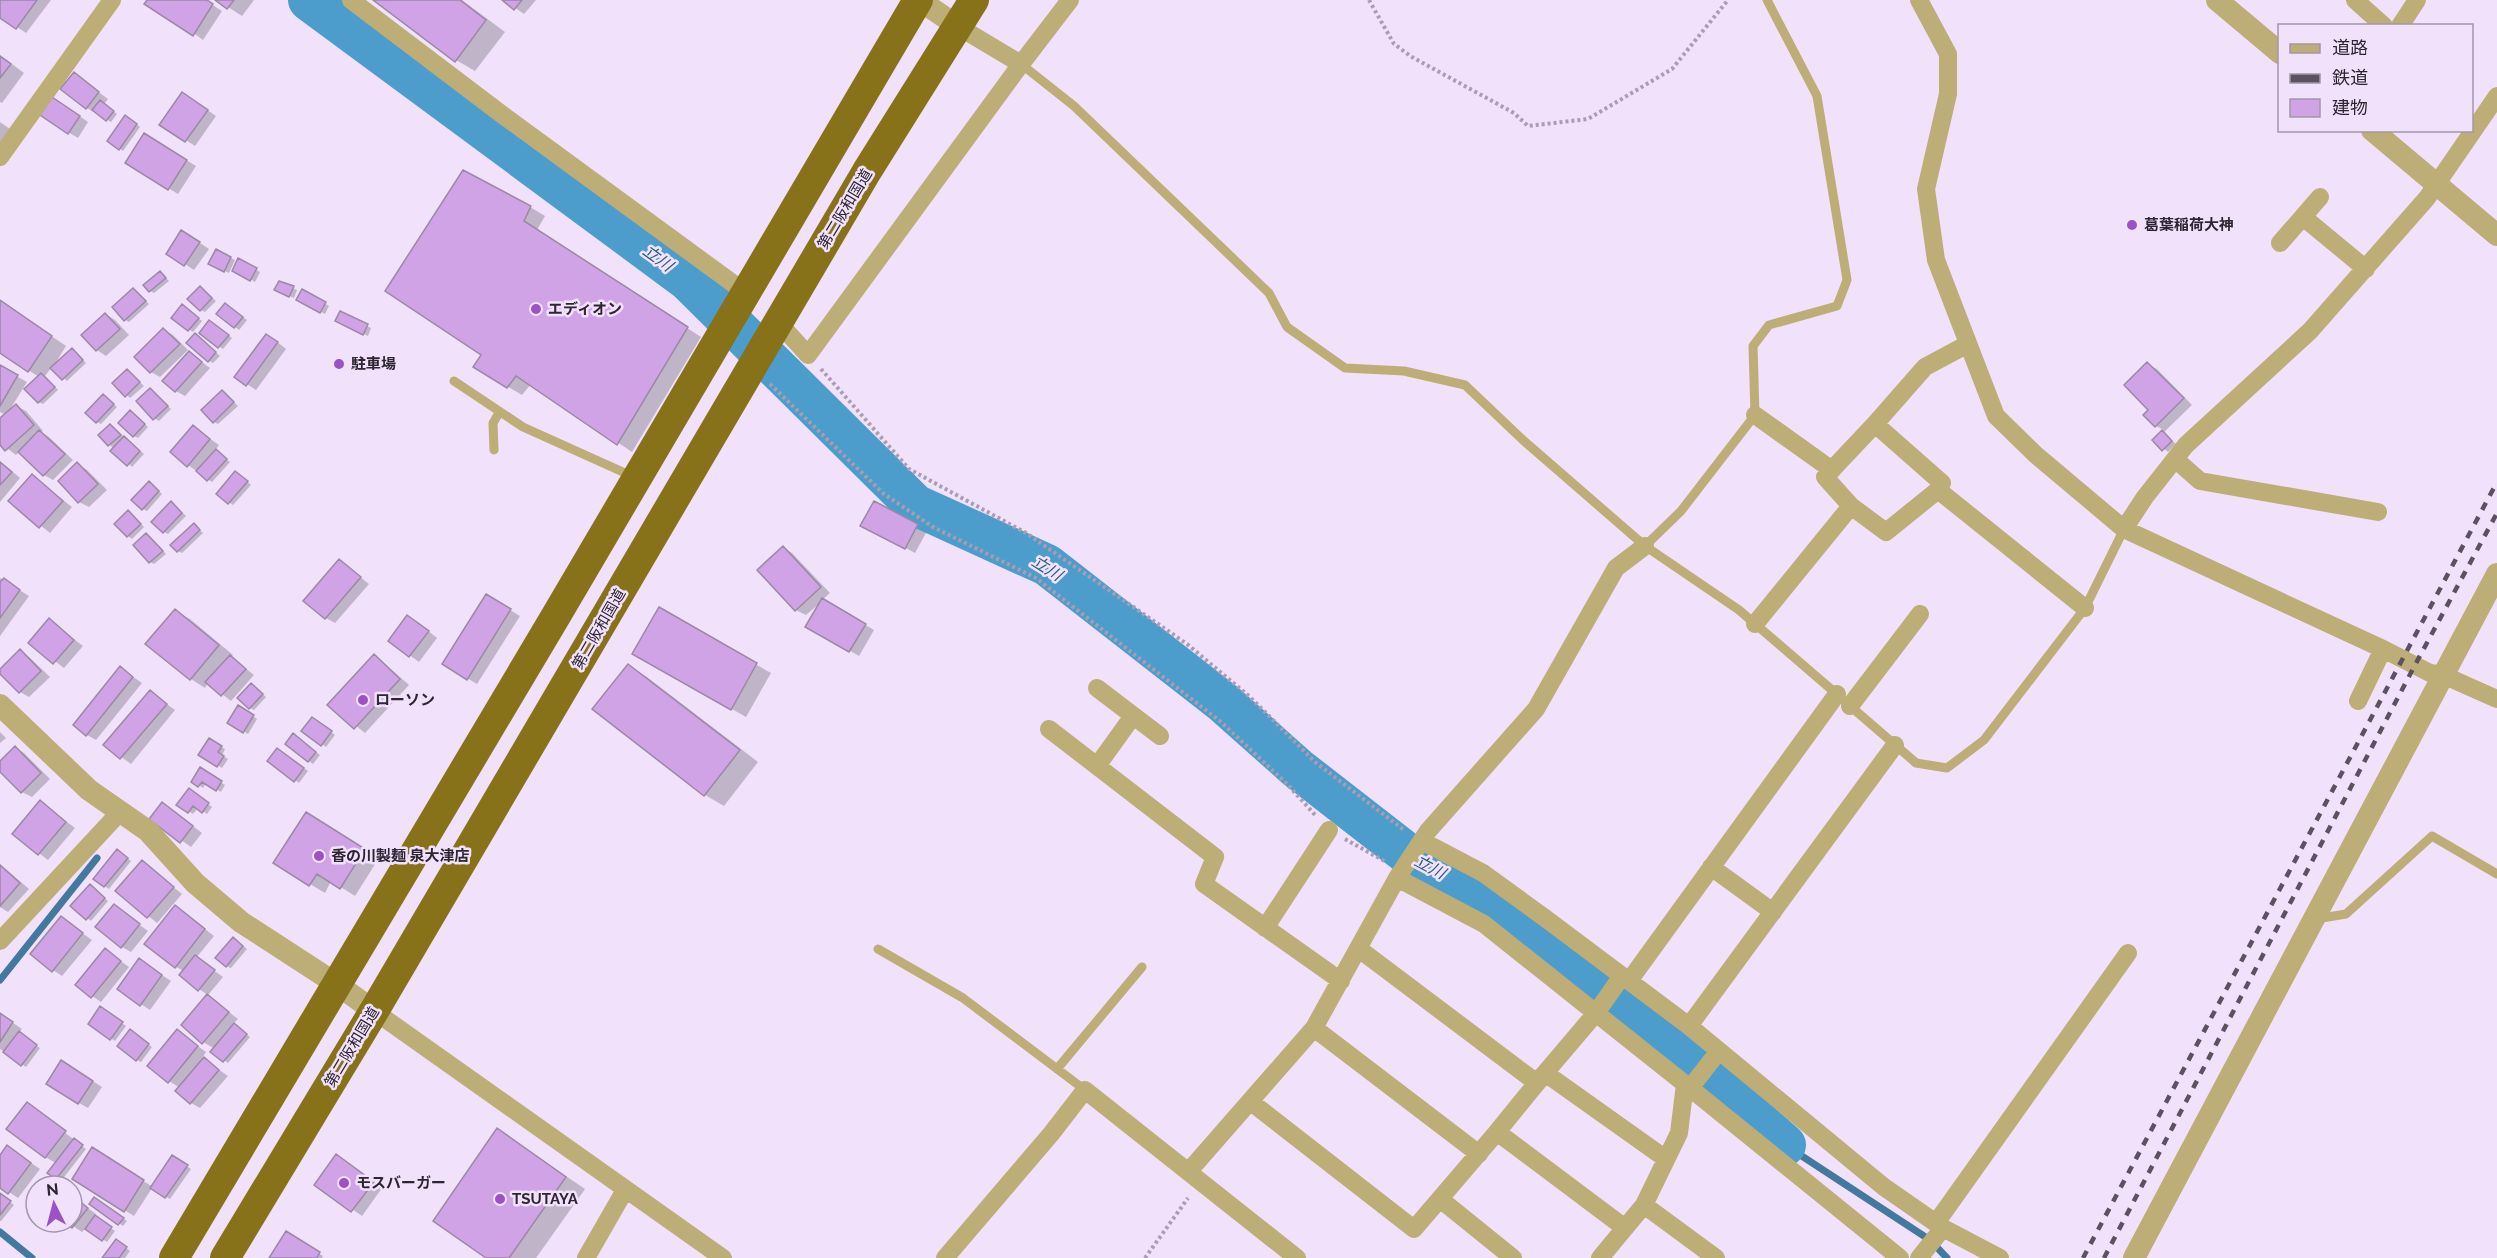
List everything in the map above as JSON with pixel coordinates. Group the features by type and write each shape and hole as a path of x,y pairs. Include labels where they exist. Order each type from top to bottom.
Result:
{"highway":[{"path":"174,1258 338,985 918,0"},
{"name":"第二阪和国道","path":"225,1258 374,1011 867,171 974,0"}],"street":[{"path":"0,157 112,0"},
{"path":"351,0 742,300"},
{"path":"918,0 1022,64"},
{"path":"763,348 808,355 1070,0"},
{"path":"1919,0 1948,54 1948,94 1926,189 1936,260 1996,417 2036,455 2124,529 2430,673 2443,675 2497,699"},
{"path":"2217,0 2278,50"},
{"path":"2355,0 2382,24"},
{"path":"2401,24 2417,0"},
{"path":"2473,130 2497,96"},
{"path":"2374,132 2497,235"},
{"path":"2124,529 2145,496 2186,445 2310,331 2366,269 2437,186 2472,132"},
{"path":"2280,243 2320,197"},
{"path":"2303,217 2366,269"},
{"path":"1875,424 1942,483 1938,490 1886,532 1851,506 1825,477 1925,367 1968,344"},
{"path":"1755,415 1832,470"},
{"path":"2175,459 2200,481 2378,512"},
{"path":"1938,490 2085,608"},
{"path":"1755,624 1851,506"},
{"path":"1195,1175 1251,1102 1314,1028 1401,873 1421,842 1536,709 1616,568 1645,546"},
{"path":"2133,1258 2497,574"},
{"path":"1251,1102 1414,1229 1624,979 1843,700 1920,614"},
{"path":"2358,701 2383,649"},
{"path":"1097,688 1160,736"},
{"path":"0,705 89,790 148,831 195,883 240,922 338,985 723,1258"},
{"path":"1097,766 1133,716"},
{"path":"1049,729 1215,856 1204,884 1341,981"},
{"path":"1689,1026 1895,745"},
{"path":"0,941 120,813"},
{"path":"1265,928 1329,830"},
{"path":"1421,842 1483,873 1689,1026 1717,1053 1884,1186 1940,1227 2000,1258"},
{"path":"1711,867 1773,912"},
{"path":"1401,873 1484,924 1598,1009 1900,1258"},
{"path":"1359,948 1541,1078 1666,1159"},
{"path":"1921,1256 2128,953"},
{"path":"1314,1028 1479,1154"},
{"path":"1600,1258 1644,1205 1679,1133 1690,1083 1717,1053"},
{"path":"945,1258 1051,1134 1085,1090 1297,1258"},
{"path":"1497,1132 1625,1228"},
{"path":"586,1258 625,1190"},
{"path":"1440,1199 1513,1258"},
{"path":"1644,1205 1716,1258"}],"lane":[{"path":"1645,546 1680,511 1755,415 1753,346 1768,325 1837,306 1847,280 1817,96 1767,0"},
{"path":"1022,64 1074,106 1269,292 1287,327 1345,368 1404,371 1464,385 1524,441 1645,546 1739,610 1916,763 1947,768 1984,740 2085,608 2124,529"},
{"path":"454,381 522,427 637,478"},
{"path":"494,450 493,423 499,413"},
{"path":"2313,919 2346,914 2432,836 2497,874"},
{"path":"878,949 963,998 1085,1090"},
{"path":"1057,1069 1142,967"}],"path":[{"path":"1369,0 1394,44 1412,57 1514,113 1528,126 1587,119 1671,69 1728,0"},
{"path":"763,348 884,494 933,527 1036,578 1221,722 1287,784 1329,830 1401,873"},
{"path":"808,355 909,469 1026,533 1187,644 1250,697 1315,762 1421,842"},
{"path":"1145,1258 1195,1175"}],"building":[{"path":"0,0 37,0 16,29 0,18"},
{"path":"147,0 207,0 213,4 193,36 144,4"},
{"path":"215,0 234,0 227,9"},
{"path":"373,0 460,0 486,20 455,62"},
{"path":"502,0 522,0 514,10"},
{"path":"0,56 11,64 0,78"},
{"path":"74,72 99,92 86,109 60,89"},
{"path":"182,92 208,110 185,142 159,125"},
{"path":"52,97 80,116 68,134 40,115"},
{"path":"100,100 114,111 106,121 92,110"},
{"path":"125,115 137,124 119,150 107,141"},
{"path":"144,133 187,160 168,190 125,163"},
{"name":"エディオン","path":"463,170 531,206 524,221 688,327 617,445 516,376 507,388 473,367 481,355 385,291"},
{"path":"181,230 200,242 184,266 166,254"},
{"path":"216,249 231,257 224,272 208,264"},
{"path":"238,258 257,268 250,281 232,271"},
{"path":"160,271 166,278 149,292 143,285"},
{"path":"279,281 294,286 289,297 274,290"},
{"path":"200,286 212,298 200,311 187,299"},
{"path":"133,288 146,301 124,321 112,307"},
{"path":"302,289 326,302 320,313 296,300"},
{"path":"0,300 52,336 28,372 0,353"},
{"path":"225,303 243,317 234,328 216,314"},
{"path":"182,304 199,318 188,331 171,318"},
{"path":"340,311 368,324 363,335 335,321"},
{"path":"105,313 120,329 96,351 81,335"},
{"path":"209,320 229,335 218,348 199,333"},
{"path":"163,328 180,344 150,373 134,357"},
{"path":"195,333 216,352 208,362 186,343"},
{"path":"266,334 278,342 246,386 234,377"},
{"path":"72,348 83,360 62,380 50,368"},
{"path":"189,351 202,362 175,392 162,381"},
{"path":"2147,362 2184,398 2155,427 2143,415 2148,410 2124,385"},
{"path":"0,365 18,375 0,406"},
{"path":"127,369 140,382 125,397 112,383"},
{"path":"41,373 55,387 38,403 24,389"},
{"path":"150,388 168,406 153,420 136,401"},
{"path":"222,390 234,402 213,423 201,410"},
{"path":"103,394 114,404 96,423 85,413"},
{"path":"16,404 34,425 5,451 0,445 0,418"},
{"path":"130,410 145,424 133,437 118,423"},
{"path":"110,424 121,435 108,446 98,435"},
{"path":"193,425 210,439 187,467 170,452"},
{"path":"39,430 65,454 43,476 18,452"},
{"path":"2162,430 2172,441 2162,451 2152,440"},
{"path":"124,436 140,451 127,466 110,451"},
{"path":"216,449 227,459 207,481 196,471"},
{"path":"0,462 12,472 0,485"},
{"path":"77,462 98,484 78,503 58,481"},
{"path":"235,471 248,481 228,504 216,494"},
{"path":"32,474 63,501 39,528 8,501"},
{"path":"149,481 159,491 142,510 131,500"},
{"path":"171,501 182,513 163,533 151,522"},
{"path":"874,501 918,524 905,549 860,526"},
{"path":"128,510 141,524 127,537 114,524"},
{"path":"194,523 200,530 177,552 170,545"},
{"path":"146,533 163,551 149,563 133,545"},
{"path":"783,546 821,587 795,611 757,570"},
{"path":"339,559 361,577 325,619 303,601"},
{"path":"4,578 20,590 0,618 0,582"},
{"path":"486,594 511,609 467,680 442,664"},
{"path":"822,598 866,624 849,652 805,627"},
{"path":"659,607 757,663 731,710 632,654"},
{"path":"175,609 219,645 190,680 145,644"},
{"path":"407,615 429,631 409,657 388,641"},
{"path":"49,618 74,640 53,664 28,643"},
{"path":"20,649 41,671 19,693 0,674 0,669"},
{"path":"374,654 400,679 354,729 327,705"},
{"path":"230,655 246,669 221,696 205,682"},
{"path":"628,664 740,750 704,796 592,709"},
{"path":"120,666 133,677 86,736 73,725"},
{"path":"251,683 263,694 249,709 237,698"},
{"path":"150,690 167,704 120,759 103,745"},
{"path":"238,705 254,715 243,733 227,723"},
{"path":"312,717 332,731 321,746 301,731"},
{"path":"293,733 316,752 308,762 285,744"},
{"path":"209,738 222,746 218,752 224,756 217,767 198,755"},
{"path":"15,746 41,773 21,793 0,772 0,761"},
{"path":"277,748 304,768 294,782 267,761"},
{"path":"200,767 222,781 216,791 202,782 198,787 191,782"},
{"path":"189,788 209,803 202,813 193,806 188,813 176,805"},
{"path":"40,800 66,822 38,855 12,834"},
{"path":"162,802 193,826 180,843 149,819"},
{"name":"香の川製麺 泉大津店","path":"306,812 365,849 340,889 317,874 309,886 273,863"},
{"path":"117,849 128,858 104,887 93,879"},
{"path":"142,860 174,887 147,918 115,891"},
{"path":"0,865 20,883 0,906"},
{"path":"90,884 105,898 86,920 70,906"},
{"path":"114,904 140,924 121,948 95,927"},
{"path":"175,905 205,929 175,968 144,944"},
{"path":"61,916 83,933 52,972 30,954"},
{"path":"233,937 243,946 226,967 215,958"},
{"path":"105,948 121,961 91,998 75,985"},
{"path":"195,955 215,970 198,991 179,975"},
{"path":"139,958 162,975 140,1006 117,989"},
{"path":"207,994 229,1012 202,1044 181,1025"},
{"path":"100,1006 123,1022 110,1040 88,1024"},
{"path":"0,1013 13,1022 0,1042"},
{"path":"234,1023 247,1034 223,1062 210,1052"},
{"path":"130,1029 149,1044 136,1061 117,1046"},
{"path":"177,1029 198,1046 168,1083 147,1066"},
{"path":"19,1031 37,1045 21,1066 3,1052"},
{"path":"204,1057 219,1070 190,1104 175,1091"},
{"path":"61,1060 93,1081 78,1104 46,1084"},
{"path":"27,1102 66,1131 45,1158 6,1129"},
{"name":"TSUTAYA","path":"497,1128 566,1177 509,1258 486,1258 433,1221"},
{"path":"74,1138 83,1145 60,1174 47,1173"},
{"path":"7,1145 31,1163 8,1194 0,1188 0,1155"},
{"path":"92,1147 144,1180 124,1212 84,1187 84,1174 75,1174"},
{"name":"モスバーガー","path":"336,1154 374,1182 351,1212 314,1185"},
{"path":"172,1155 188,1165 165,1198 150,1188"},
{"path":"0,1193 11,1201 0,1215"},
{"path":"94,1197 124,1218 118,1225 89,1204"},
{"path":"95,1215 112,1227 102,1241 85,1229"},
{"path":"286,1231 320,1252 317,1258 269,1258"},
{"path":"116,1239 127,1247 119,1258 102,1258"}],"waterway":[{"name":"立川","path":"309,0 688,280 915,505 1047,565 1224,703 1297,768 1409,855 1467,887 1675,1047 1785,1145"},
{"path":"0,980 97,858"},
{"path":"1785,1145 1930,1240 1947,1258"},
{"path":"0,1232 32,1258"}],"railway":[{"path":"2083,1258 2497,482"},
{"path":"2104,1258 2497,513"}],"place":[{"name":"葛葉稲荷大神","path":"2132,225"},
{"name":"エディオン","path":"536,309"},
{"name":"駐車場","path":"339,364"},
{"name":"ローソン","path":"363,700"},
{"name":"香の川製麺 泉大津店","path":"319,856"},
{"name":"モスバーガー","path":"344,1183"},
{"name":"TSUTAYA","path":"500,1199"}]}
